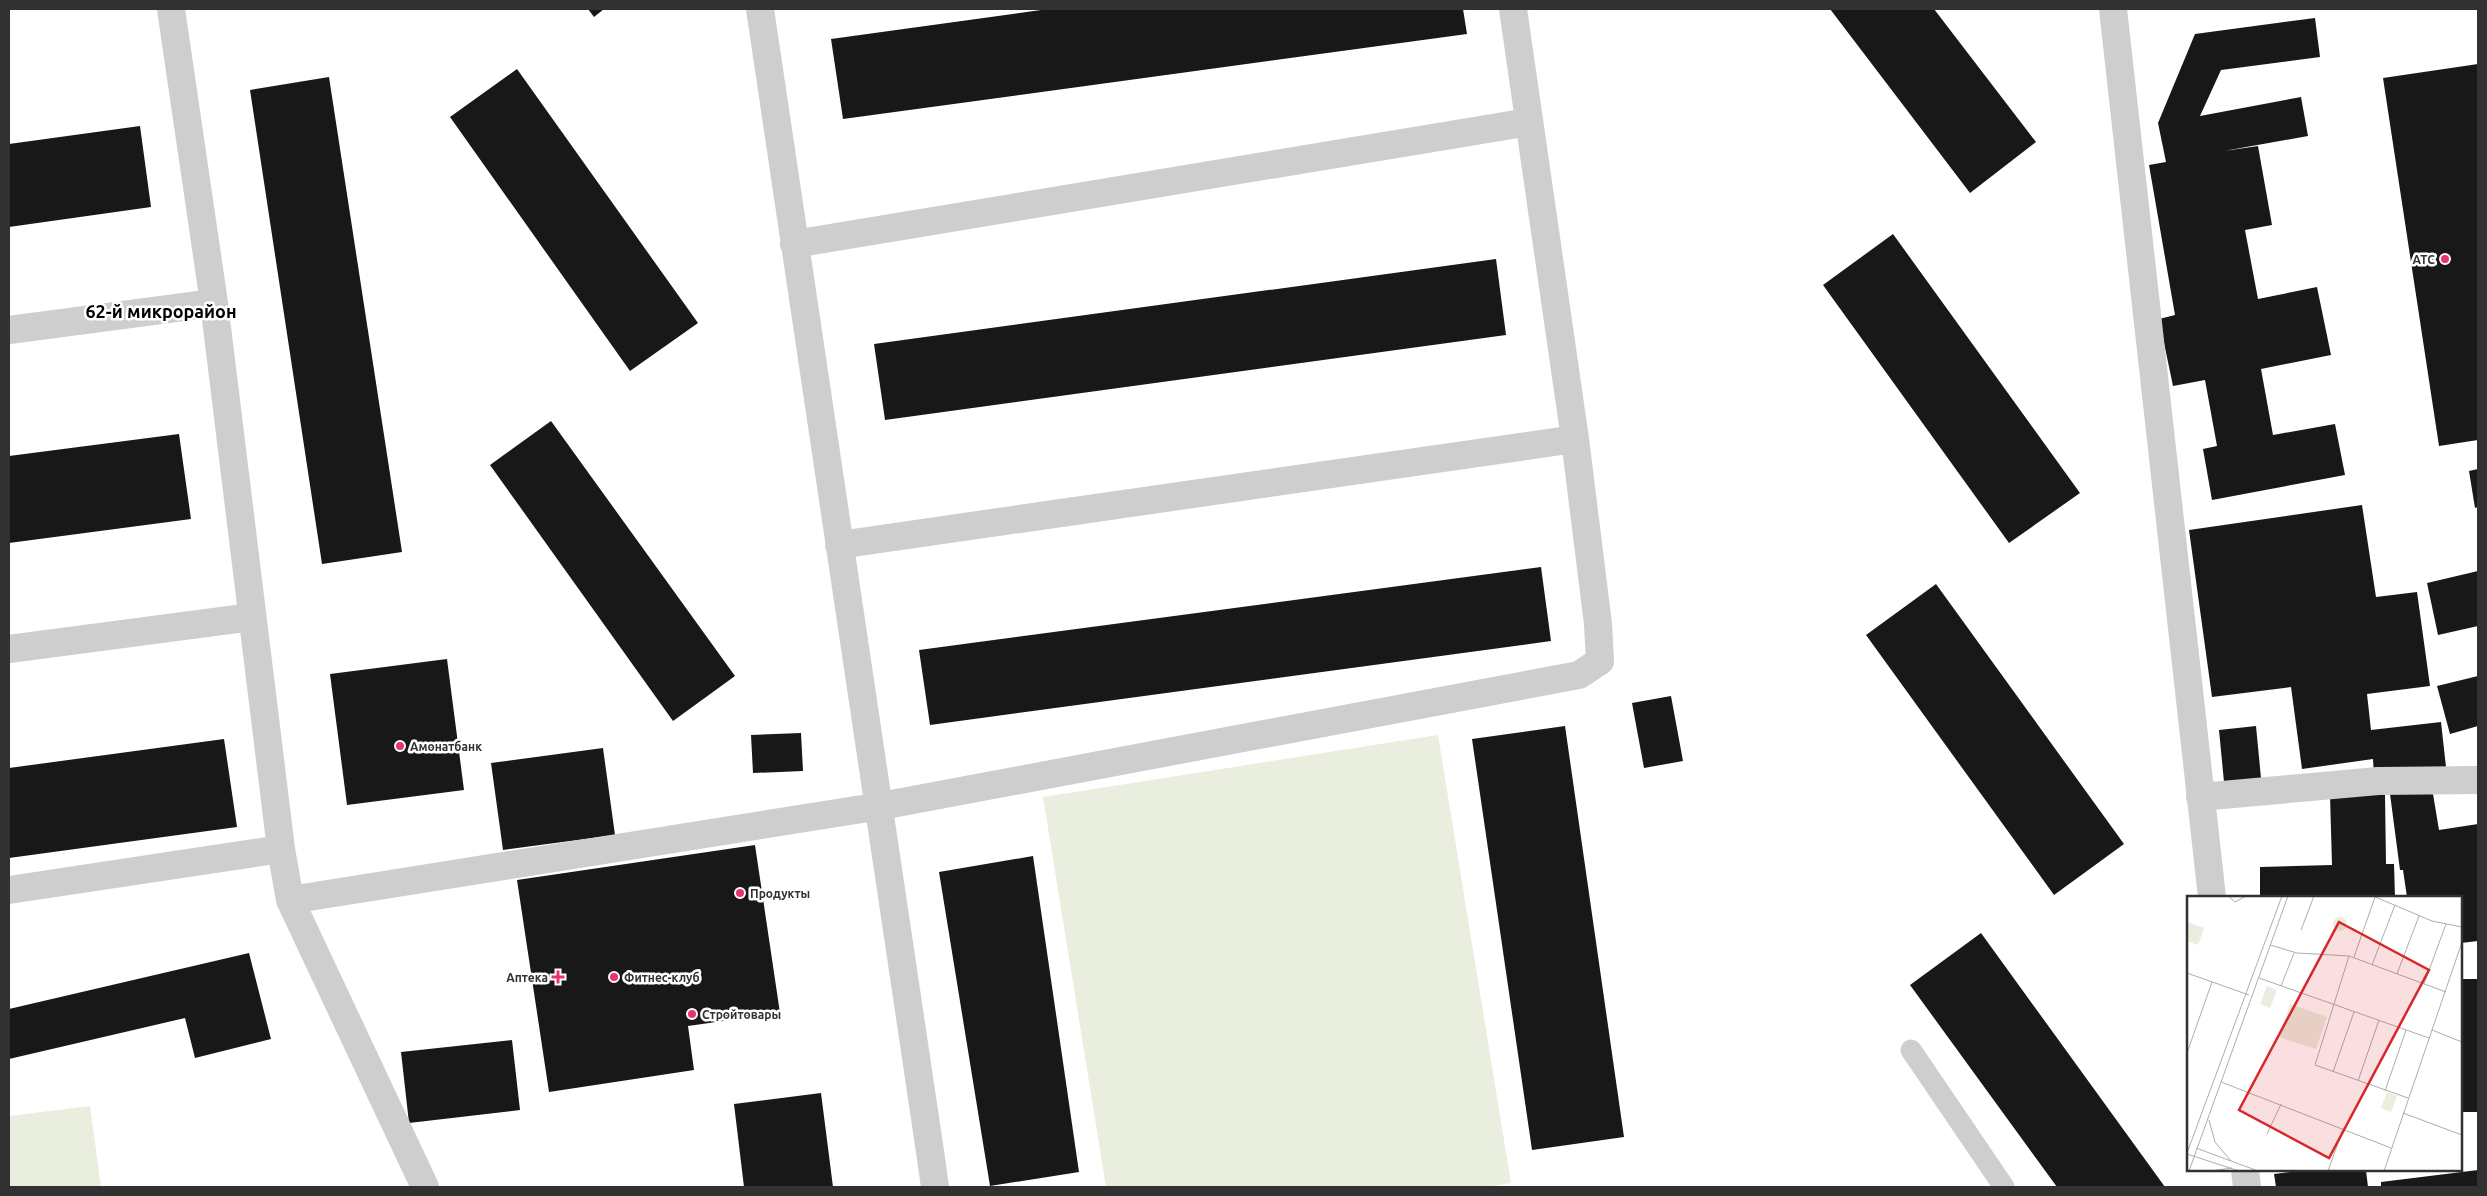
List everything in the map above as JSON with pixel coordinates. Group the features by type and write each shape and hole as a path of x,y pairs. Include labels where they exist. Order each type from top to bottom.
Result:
{"street":[{"path":"171,9 214,303 281,849 290,900 425,1187"},
{"path":"760,9 839,545 881,806 935,1187"},
{"path":"290,900 881,806 1579,675 1600,660 1598,624 1575,439 1513,9"},
{"path":"2118,9 2212,896"},
{"path":"794,244 1529,122"},
{"path":"9,330 214,303"},
{"path":"839,545 1575,439"},
{"path":"9,649 252,617"},
{"path":"2200,798 2378,781 2478,780"},
{"path":"9,890 281,849"},
{"path":"2245,1171 2247,1187"}],"lane":[{"path":"1911,1050 2004,1187"}],"shaded area":[{"path":"1438,735 1511,1183 1487,1187 1106,1187 1043,797"},
{"path":"90,1106 101,1187 9,1187 9,1116"}],"building":[{"path":"588,9 604,9 594,17"},
{"path":"1048,9 1463,9 1467,34 843,119 831,39"},
{"path":"1830,9 1934,9 2036,142 1970,193"},
{"path":"2315,18 2320,57 2221,70 2200,116 2301,97 2308,136 2224,151 2258,146 2272,225 2245,230 2258,299 2317,287 2331,355 2261,369 2273,435 2335,424 2345,475 2212,500 2203,449 2217,446 2205,380 2173,386 2159,319 2175,315 2149,165 2166,162 2158,123 2195,34"},
{"name":"АТС","path":"2478,64 2478,440 2439,446 2383,78"},
{"path":"517,69 698,323 630,371 450,117"},
{"path":"329,77 402,552 322,564 250,90"},
{"path":"140,126 151,207 9,227 9,144"},
{"path":"1893,234 2080,493 2009,543 1823,285"},
{"path":"1496,259 1506,335 885,420 874,344"},
{"path":"551,421 735,676 673,721 490,465"},
{"path":"179,434 191,519 9,543 9,456"},
{"path":"2478,469 2478,507 2475,508 2469,471"},
{"path":"2362,505 2376,597 2417,592 2430,686 2367,694 2371,730 2441,722 2446,767 2374,775 2373,759 2302,769 2291,687 2212,697 2189,530"},
{"path":"1541,567 1551,641 930,725 919,650"},
{"path":"2478,571 2478,626 2438,635 2427,583"},
{"path":"1936,584 2124,844 2054,895 1866,635"},
{"path":"447,659 464,790 347,805 330,674"},
{"path":"2478,676 2478,726 2450,734 2437,686"},
{"path":"1671,696 1683,761 1644,768 1632,703"},
{"path":"1565,726 1624,1137 1532,1150 1472,739"},
{"path":"2256,726 2261,778 2224,782 2219,730"},
{"path":"801,733 803,771 753,773 751,735"},
{"path":"224,739 237,827 9,858 9,768"},
{"path":"603,748 615,835 503,850 491,763"},
{"path":"2432,788 2439,830 2478,824 2478,941 2462,943 2462,896 2407,896 2403,870 2400,870 2390,794"},
{"path":"2385,794 2386,864 2394,864 2395,896 2260,896 2260,867 2332,865 2330,795"},
{"path":"755,845 780,1013 688,1026 694,1070 549,1092 517,880"},
{"path":"1033,856 1079,1172 990,1186 939,872"},
{"path":"1981,933 2165,1187 2057,1187 1910,985"},
{"path":"249,953 271,1039 195,1058 185,1018 9,1059 9,1009"},
{"path":"2462,979 2478,979 2478,1112 2462,1112"},
{"path":"512,1040 520,1110 409,1123 401,1052"},
{"path":"821,1093 833,1187 744,1187 734,1104"},
{"path":"2478,1170 2478,1187 2381,1187 2381,1182"},
{"path":"2299,1171 2366,1171 2368,1187 2276,1187 2274,1174"}],"place":[{"name":"АТС","path":"2445,259"},
{"name":"Амонатбанк","path":"400,746"},
{"name":"Продукты","path":"740,893"},
{"name":"Аптека","path":"558,977"},
{"name":"Фитнес-клуб","path":"614,977"},
{"name":"Стройтовары","path":"692,1014"}],"district":[{"name":"62-й микрорайон","path":"161,311"}]}
